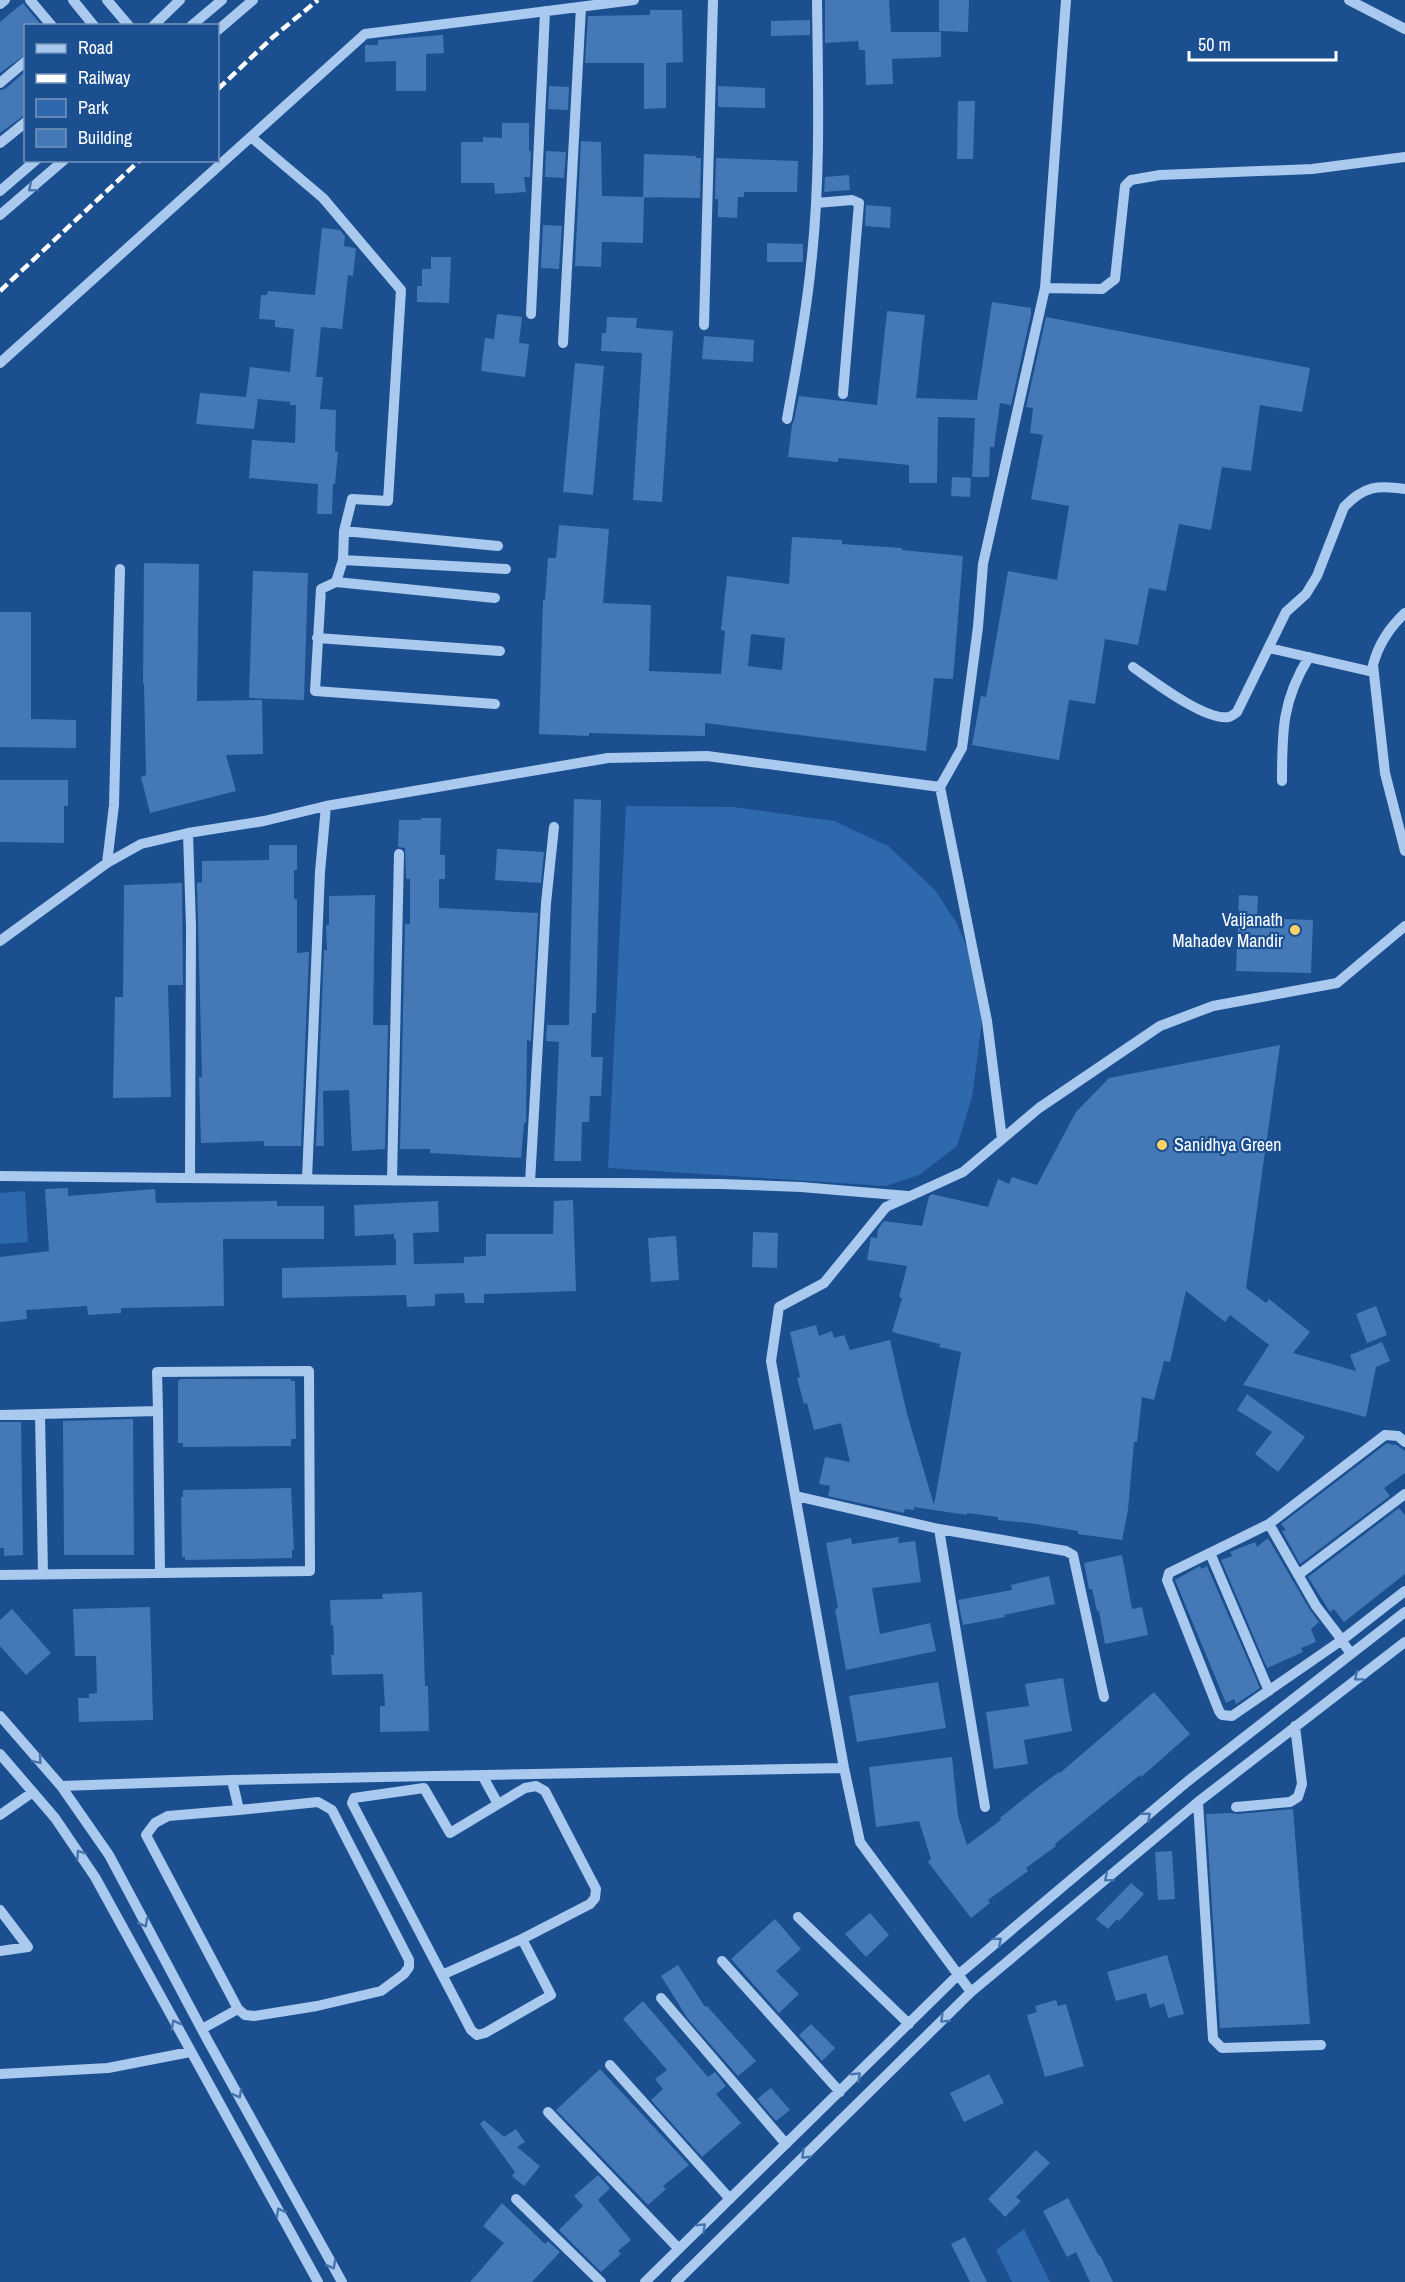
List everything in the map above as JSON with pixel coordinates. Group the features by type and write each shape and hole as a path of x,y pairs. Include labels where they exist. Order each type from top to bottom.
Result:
{"street":[{"path":"0,4 5,0"},
{"path":"30,0 50,24"},
{"path":"73,0 92,24"},
{"path":"107,0 127,24"},
{"path":"155,24 180,0"},
{"path":"193,24 222,0"},
{"path":"219,29 253,0"},
{"path":"0,363 365,34 634,0"},
{"path":"704,325 713,0"},
{"path":"787,419 812,266 818,135 817,0"},
{"path":"1002,1139 987,1021 940,787 962,748 978,627 983,564 1045,288 1066,0"},
{"path":"1349,0 1405,29"},
{"path":"563,343 581,7"},
{"path":"531,314 545,11"},
{"path":"0,83 24,63"},
{"path":"0,143 24,124"},
{"path":"251,137 323,198 400,290 388,501 352,499 344,531 343,560 336,582"},
{"path":"1045,288 1102,289 1115,279 1125,186 1131,180 1160,175 1312,168 1405,157"},
{"path":"0,191 34,162"},
{"path":"0,215 62,162"},
{"path":"816,203 852,200 859,203 843,394"},
{"path":"1133,667 1187,704 1229,717 1237,712 1286,612 1311,587 1344,507 1352,498 1366,489 1383,486 1405,489"},
{"path":"344,531 498,546"},
{"path":"343,560 506,569"},
{"path":"106,863 114,805 120,569"},
{"path":"495,598 336,582 321,589 315,691 495,704"},
{"path":"1405,613 1392,627 1376,653 1373,672 1385,773 1405,851"},
{"path":"317,638 500,651"},
{"path":"1269,648 1373,672"},
{"path":"1282,781 1282,727 1298,674 1309,657"},
{"path":"0,940 106,863 141,844 264,822 326,806 608,758 707,756 940,787"},
{"path":"307,1179 320,872 326,806"},
{"path":"530,1182 546,903 554,827"},
{"path":"188,834 191,927 190,1178"},
{"path":"392,1180 399,854"},
{"path":"971,1992 860,1842 844,1768 771,1361 779,1307 824,1283 886,1207 963,1172 1039,1108 1160,1026 1213,1006 1337,983 1405,926"},
{"path":"0,1176 801,1187 909,1197"},
{"path":"0,1575 44,1574 160,1573 310,1571 309,1371 157,1372 160,1573"},
{"path":"0,1415 158,1411"},
{"path":"40,1414 44,1574"},
{"path":"1405,1442 1398,1436 1385,1436 1269,1524 1169,1573 1167,1580 1219,1712 1222,1715 1232,1716 1342,1640 1405,1591"},
{"path":"1298,1575 1405,1494"},
{"path":"796,1496 939,1529 1066,1551 1073,1555 1104,1696"},
{"path":"1269,1524 1316,1606 1351,1653"},
{"path":"939,1529 985,1807"},
{"path":"1210,1553 1269,1691"},
{"path":"645,2282 958,1975 1188,1781 1405,1612"},
{"path":"676,2282 971,1992 1198,1802 1405,1642"},
{"path":"0,1716 61,1785 109,1855 342,2282"},
{"path":"1236,1807 1290,1802 1298,1797 1302,1784 1295,1726"},
{"path":"0,1754 55,1818 95,1877 318,2282"},
{"path":"61,1785 844,1768"},
{"path":"482,1775 498,1804"},
{"path":"418,1776 450,1833 525,1788 536,1786 545,1791 596,1889 595,1898 590,1904 522,1939 442,1975"},
{"path":"232,1780 239,1810"},
{"path":"424,1788 354,1798 352,1803 471,2030 477,2035 485,2033 550,1995 522,1939"},
{"path":"0,1815 33,1792"},
{"path":"318,1802 332,1810 409,1960 409,1967 404,1974 381,1991 317,2006 254,2016 244,2015 238,2009 146,1835 155,1824 168,1816 239,1810 318,1802"},
{"path":"1198,1802 1213,2039 1222,2048 1321,2045"},
{"path":"0,1910 28,1947 0,1951"},
{"path":"798,1917 909,2024"},
{"path":"722,1961 840,2092"},
{"path":"661,1998 786,2144"},
{"path":"202,2029 238,2009"},
{"path":"0,2074 108,2068 190,2052"},
{"path":"610,2065 730,2199"},
{"path":"548,2112 680,2248"},
{"path":"516,2199 601,2282"}],"green space":[{"path":"626,806 734,807 834,821 888,846 935,890 956,922 986,992 972,1097 957,1146 919,1175 886,1186 608,1168"},
{"path":"25,1191 28,1242 0,1244 0,1193"},
{"path":"1024,2229 1050,2282 1012,2282 996,2250"}],"building":[{"path":"825,0 889,0 891,32 941,32 941,57 892,59 893,84 866,85 865,50 859,50 858,41 825,43"},
{"path":"939,0 969,0 968,32 939,31"},
{"path":"23,3 40,24 24,24 24,55 0,73 0,22"},
{"path":"650,10 682,10 683,62 666,63 666,108 644,109 644,63 585,63 588,16 650,15"},
{"path":"810,20 810,35 771,36 771,21"},
{"path":"443,35 444,53 426,54 426,91 396,91 396,61 365,62 365,45 378,45 378,40"},
{"path":"24,73 24,115 0,133 0,90 5,89"},
{"path":"549,86 569,87 568,110 548,109"},
{"path":"718,86 765,88 765,108 718,107"},
{"path":"958,101 975,101 973,159 957,159"},
{"path":"502,123 529,123 530,177 524,177 526,192 495,194 494,183 461,183 461,142 483,142 483,137 502,138"},
{"path":"581,141 601,142 602,196 644,197 643,243 602,242 601,267 575,266"},
{"path":"546,151 566,152 564,178 545,177"},
{"path":"644,154 701,158 700,198 643,197"},
{"path":"716,158 798,161 797,192 744,192 744,197 738,197 737,218 718,217 718,199 715,199"},
{"path":"849,175 850,190 824,192 825,177"},
{"path":"866,205 891,207 890,228 865,226"},
{"path":"543,225 562,226 559,269 541,268"},
{"path":"322,228 340,230 345,236 344,246 356,248 353,276 348,275 342,329 321,327 316,377 323,377 320,409 336,410 335,451 338,452 335,484 333,484 332,514 317,514 318,484 249,478 252,440 295,443 296,405 290,405 290,402 258,399 254,429 196,424 200,393 246,397 250,367 290,372 294,329 275,327 275,320 259,319 261,295 267,295 268,291 315,295"},
{"path":"767,243 803,244 803,262 767,262"},
{"path":"431,257 451,257 449,303 417,302 417,286 422,286 422,269 431,269"},
{"path":"992,302 1031,308 1031,314 1011,405 1000,403 994,447 990,447 989,477 972,477 975,418 938,417 937,483 909,483 909,465 838,458 838,462 788,457 799,396 877,405 887,311 925,315 916,398 977,400"},
{"path":"497,314 522,317 519,343 529,344 525,377 481,371 485,338 494,339"},
{"path":"607,317 637,318 636,328 673,331 662,502 633,500 642,353 601,351 602,333 606,333"},
{"path":"1046,317 1310,368 1302,412 1260,405 1251,471 1222,467 1211,530 1179,524 1166,591 1149,588 1138,645 1105,639 1095,704 1069,700 1059,760 972,745 981,696 986,697 1008,571 1057,580 1069,506 1031,499 1043,435 1030,433 1033,408 1026,407"},
{"path":"704,336 754,340 753,362 702,359"},
{"path":"575,363 604,366 593,495 563,492"},
{"path":"952,477 971,478 970,497 951,496"},
{"path":"559,525 609,529 603,603 651,605 649,671 721,674 725,631 721,630 727,576 789,584 792,537 842,540 842,544 902,548 902,550 963,556 953,679 934,678 926,751 705,723 705,736 539,734 543,600 545,600 548,558 556,558","holes":["751,634 785,638 782,670 748,666"]},
{"path":"144,563 199,564 197,701 262,700 263,754 226,755 236,791 150,813 141,777 146,775 143,684"},
{"path":"253,571 308,573 304,700 249,698"},
{"path":"0,612 31,612 31,719 76,720 76,748 0,747"},
{"path":"0,780 68,780 68,806 64,806 64,843 0,842"},
{"path":"574,799 601,800 596,1013 592,1013 591,1057 603,1057 601,1096 590,1096 589,1122 582,1122 581,1161 554,1161 559,1042 546,1041 547,1025 569,1025"},
{"path":"421,818 441,818 440,855 445,855 445,879 439,879 439,908 538,913 531,1041 527,1040 526,1123 524,1123 521,1158 430,1153 430,1149 400,1149 405,924 410,924 410,879 406,879 405,848 398,847 399,820 421,820"},
{"path":"269,845 297,845 294,899 297,899 297,953 309,952 301,1146 264,1146 264,1141 201,1143 199,1077 202,1077 197,883 202,882 202,861 269,860"},
{"path":"497,849 544,852 541,883 495,880"},
{"path":"182,883 183,985 168,985 171,1097 113,1098 115,997 123,997 124,885"},
{"path":"375,895 373,1025 388,1025 385,1149 352,1151 349,1090 323,1091 324,1146 316,1146 324,950 327,950 326,925 329,925 329,896"},
{"path":"1239,895 1258,896 1257,918 1313,920 1311,973 1236,971"},
{"path":"1280,1045 1246,1288 1266,1303 1269,1299 1310,1332 1293,1353 1356,1371 1350,1355 1382,1342 1390,1361 1376,1367 1366,1417 1243,1385 1269,1345 1230,1315 1225,1322 1186,1291 1170,1362 1164,1361 1154,1400 1142,1397 1122,1540 967,1513 967,1515 914,1507 914,1510 905,1509 904,1513 828,1496 830,1486 819,1484 825,1457 850,1462 841,1423 814,1430 797,1378 800,1377 790,1332 816,1325 819,1336 832,1331 834,1338 844,1335 850,1350 890,1340 907,1414 934,1505 961,1352 939,1347 940,1344 892,1332 902,1298 899,1297 907,1266 867,1260 871,1237 877,1238 878,1229 884,1221 922,1226 929,1196 932,1194 988,1207 998,1179 1009,1184 1012,1177 1037,1185 1076,1112 1109,1078"},
{"path":"68,1188 68,1196 155,1189 156,1203 277,1201 277,1206 324,1206 324,1239 223,1239 224,1306 121,1308 121,1313 88,1315 87,1306 26,1310 27,1319 0,1322 0,1257 49,1251 45,1189"},
{"path":"573,1200 576,1291 484,1294 484,1303 465,1303 464,1293 435,1294 435,1306 407,1307 406,1295 282,1298 282,1268 396,1265 394,1234 355,1236 354,1205 438,1201 439,1232 413,1233 414,1264 464,1263 464,1257 486,1256 486,1234 553,1234 554,1201"},
{"path":"753,1232 778,1233 777,1268 752,1267"},
{"path":"676,1236 679,1280 651,1282 648,1238"},
{"path":"1376,1306 1387,1335 1367,1343 1356,1314"},
{"path":"181,1379 291,1379 295,1381 296,1439 291,1439 291,1446 183,1447 183,1443 178,1443 178,1381"},
{"path":"1247,1394 1305,1437 1278,1472 1255,1454 1272,1432 1237,1410"},
{"path":"133,1419 134,1555 64,1555 63,1421"},
{"path":"0,1422 21,1422 23,1555 4,1556 4,1548 0,1548"},
{"path":"1387,1443 1395,1444 1405,1451 1405,1473 1384,1488 1390,1496 1300,1564 1282,1531 1286,1530 1281,1524"},
{"path":"291,1488 294,1550 292,1550 292,1558 185,1560 185,1557 182,1557 181,1497 183,1497 183,1490"},
{"path":"1399,1508 1405,1515 1405,1574 1344,1622 1334,1609 1330,1612 1308,1577"},
{"path":"899,1537 898,1543 915,1541 921,1582 872,1588 880,1634 930,1623 936,1651 846,1670 826,1543 851,1538 852,1544"},
{"path":"1268,1538 1319,1622 1311,1629 1316,1642 1301,1648 1303,1652 1267,1668 1221,1560 1232,1556 1230,1552 1255,1542 1257,1547"},
{"path":"1122,1555 1132,1609 1142,1607 1148,1635 1105,1644 1099,1611 1097,1611 1092,1589 1089,1589 1084,1563"},
{"path":"1200,1566 1201,1569 1207,1566 1260,1688 1236,1704 1234,1699 1226,1703 1175,1580"},
{"path":"1049,1576 1055,1604 963,1625 958,1600 1012,1590 1011,1585"},
{"path":"422,1592 429,1731 380,1732 380,1706 385,1706 383,1674 332,1675 331,1655 334,1655 334,1641 330,1600 383,1599 382,1594"},
{"path":"150,1607 153,1720 79,1722 78,1698 89,1698 89,1694 97,1693 96,1656 75,1656 73,1609"},
{"path":"12,1609 51,1653 26,1675 0,1646 0,1620"},
{"path":"1063,1678 1072,1731 1024,1740 1028,1764 994,1769 986,1712 1029,1706 1025,1684"},
{"path":"938,1682 946,1728 857,1742 849,1696"},
{"path":"1154,1692 1190,1734 1141,1777 1140,1775 1055,1844 1056,1846 1026,1868 1028,1871 988,1900 990,1903 971,1918 928,1862 931,1859 919,1821 876,1827 869,1767 952,1757 958,1816 967,1845 1001,1820 1000,1818 1037,1788 1060,1773"},
{"path":"1293,1809 1310,2024 1220,2028 1206,1814"},
{"path":"1172,1851 1175,1899 1158,1900 1155,1852"},
{"path":"1131,1883 1144,1894 1119,1921 1117,1919 1108,1929 1096,1919"},
{"path":"870,1913 889,1935 866,1957 845,1934"},
{"path":"775,1919 801,1949 776,1971 799,1994 779,2013 731,1959"},
{"path":"1167,1955 1184,2014 1168,2018 1164,2003 1150,2008 1146,1993 1116,2001 1107,1972"},
{"path":"678,1965 705,2007 707,2006 756,2061 738,2076 688,2019 661,1976"},
{"path":"1056,2000 1058,2006 1066,2004 1084,2066 1045,2077 1027,2015 1037,2012 1035,2006"},
{"path":"643,2001 708,2077 715,2072 726,2086 716,2094 741,2123 702,2157 651,2100 663,2089 655,2079 667,2070 623,2019"},
{"path":"811,2024 835,2048 822,2061 799,2035"},
{"path":"600,2069 689,2165 663,2186 666,2189 648,2205 556,2110"},
{"path":"989,2074 1004,2103 964,2122 950,2093"},
{"path":"771,2088 790,2110 776,2121 757,2099"},
{"path":"484,2120 504,2137 516,2129 525,2142 517,2147 540,2166 524,2186 512,2176 515,2172 480,2124"},
{"path":"1036,2150 1050,2163 1016,2197 1021,2201 1005,2217 988,2199"},
{"path":"598,2175 610,2188 598,2200 631,2240 618,2251 621,2254 601,2272 559,2230 583,2206 574,2196"},
{"path":"1068,2198 1113,2282 1090,2282 1076,2252 1067,2257 1043,2211"},
{"path":"502,2203 545,2244 548,2241 560,2252 532,2282 470,2282 504,2243 483,2226"},
{"path":"965,2237 987,2282 970,2282 951,2244"}],"railway":[{"path":"219,88 273,37 318,0"},
{"path":"0,291 138,162"}],"place":[{"name":"Vaijanath Mahadev Mandir","path":"1295,930"},
{"name":"Sanidhya Green","path":"1162,1145"}]}
